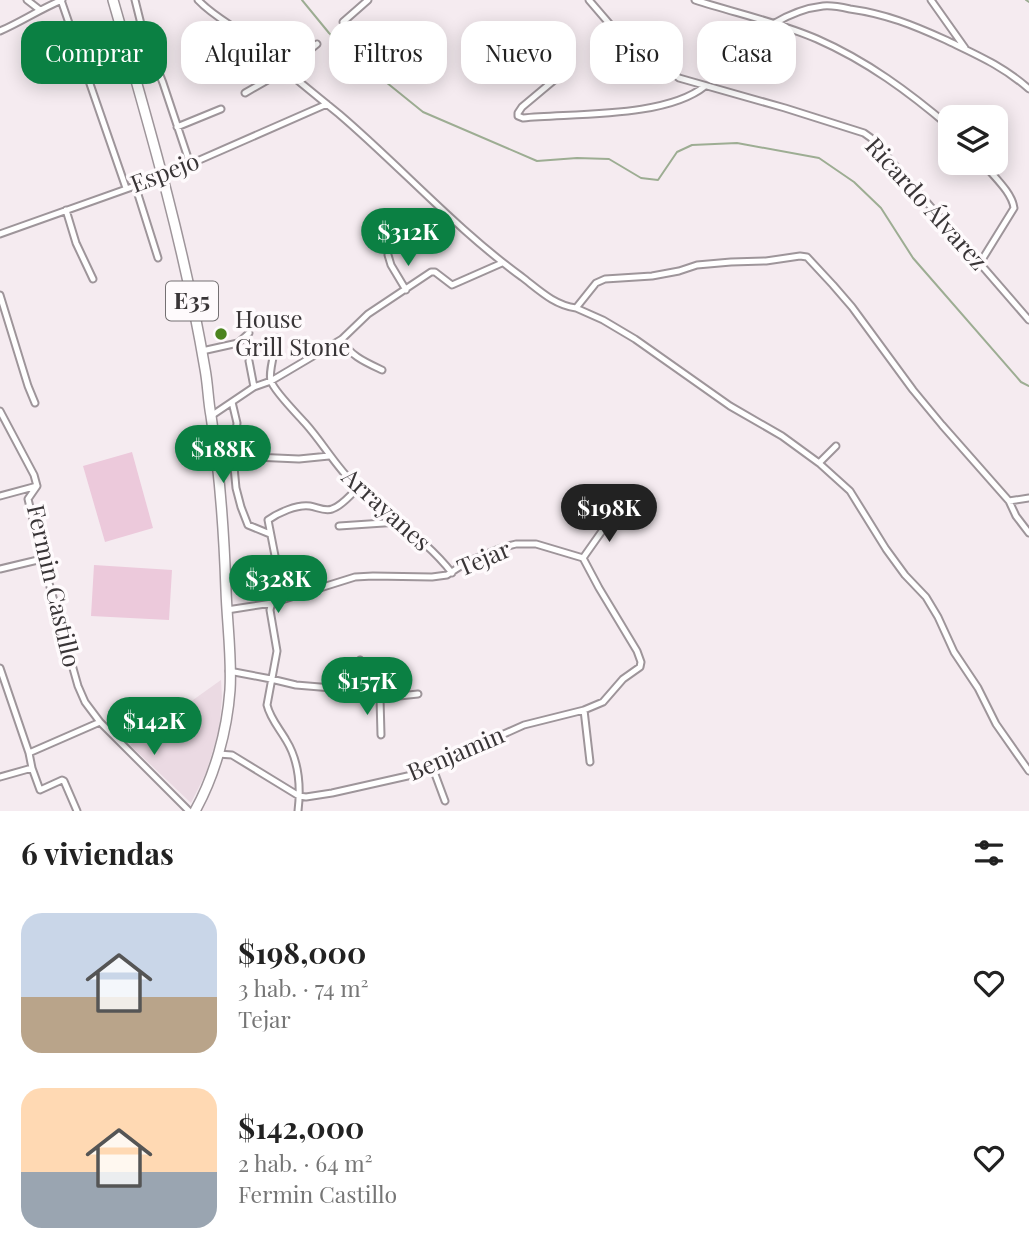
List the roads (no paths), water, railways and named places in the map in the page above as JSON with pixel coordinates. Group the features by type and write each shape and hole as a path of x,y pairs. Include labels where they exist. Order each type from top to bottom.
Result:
{"highway":[{"name":"E35","path":"113,0 119,21"},
{"name":"E35","path":"137,84 187,273 202,351 221,495 230,689 218,754 209,783 195,811"}],"street":[{"path":"27,0 40,10"},
{"path":"0,32 61,0 68,21"},
{"path":"135,0 190,164"},
{"path":"198,0 223,21"},
{"path":"344,21 368,0"},
{"name":"Ricardo Álvarez","path":"589,0 613,28 685,80 785,108 864,133 871,138 1029,320"},
{"path":"695,0 763,21"},
{"path":"931,0 965,48"},
{"path":"778,21 808,8 825,6 895,18 965,48 1010,73 1029,89"},
{"path":"796,32 816,39 876,70 938,116"},
{"path":"90,84 127,188"},
{"path":"246,93 261,84"},
{"path":"302,84 394,163 447,215 502,263 550,299 603,320 635,339 730,406 782,436 819,463 850,491 886,549 926,597 996,724 1029,771"},
{"path":"549,84 522,107 518,113 520,118 637,110 670,102 697,92 705,86"},
{"name":"Espejo","path":"0,234 163,176 327,104"},
{"path":"177,127 221,109"},
{"path":"980,263 1014,208 1009,194 993,175"},
{"path":"135,185 158,258"},
{"path":"66,210 76,243 93,279"},
{"path":"394,234 410,226 416,230 447,215"},
{"path":"388,255 406,290"},
{"path":"576,308 600,280 652,276 697,265 807,257 852,307 942,425 1009,500 1016,516 1029,533"},
{"path":"211,416 254,387 271,381 342,339 368,314 432,272 452,285 502,263"},
{"path":"0,295 35,403"},
{"path":"202,351 238,343 249,333"},
{"path":"271,381 277,338"},
{"path":"342,339 344,345 354,354 383,370"},
{"path":"249,361 254,387"},
{"name":"Arrayanes","path":"271,381 329,456 358,488 419,539 452,573"},
{"path":"232,402 237,427 233,456 241,508 247,523 270,534"},
{"path":"0,411 34,475 37,486 0,496"},
{"path":"819,463 836,446"},
{"path":"233,456 329,456"},
{"name":"Fermin Castillo","path":"37,486 28,499 74,677 85,702 100,722 189,811"},
{"path":"298,811 295,757 269,713 268,696 276,651 270,615 277,566 267,523 270,517 305,505 323,510 332,509 358,488"},
{"path":"25,490 28,499"},
{"path":"1009,500 1029,498"},
{"path":"583,558 614,514"},
{"path":"1016,516 1029,524"},
{"path":"340,526 399,522"},
{"name":"Tejar","path":"227,610 272,603 355,577 432,576 452,573 467,562 516,544 536,544 583,558"},
{"name":"Benjamin","path":"299,796 332,793 412,775 524,725 584,710 603,702 623,679 640,667 641,662 583,558"},
{"path":"0,569 42,559"},
{"path":"356,690 360,660"},
{"path":"0,668 40,790 64,781 77,811"},
{"path":"229,671 296,685 356,690 365,696 380,698 418,694"},
{"path":"380,698 381,735"},
{"path":"584,710 590,762"},
{"path":"29,753 100,722"},
{"path":"218,754 232,755 299,796"},
{"path":"432,766 445,801"},
{"path":"0,778 32,768"}],"waterway":[{"path":"302,0 329,33 350,53 423,112 537,161 609,159 641,178 658,180 677,152 692,145 737,143 819,158 854,182 881,208 913,258 1021,382 1029,386"}],"place":[{"name":"House Grill Stone","path":"221,334"}]}
